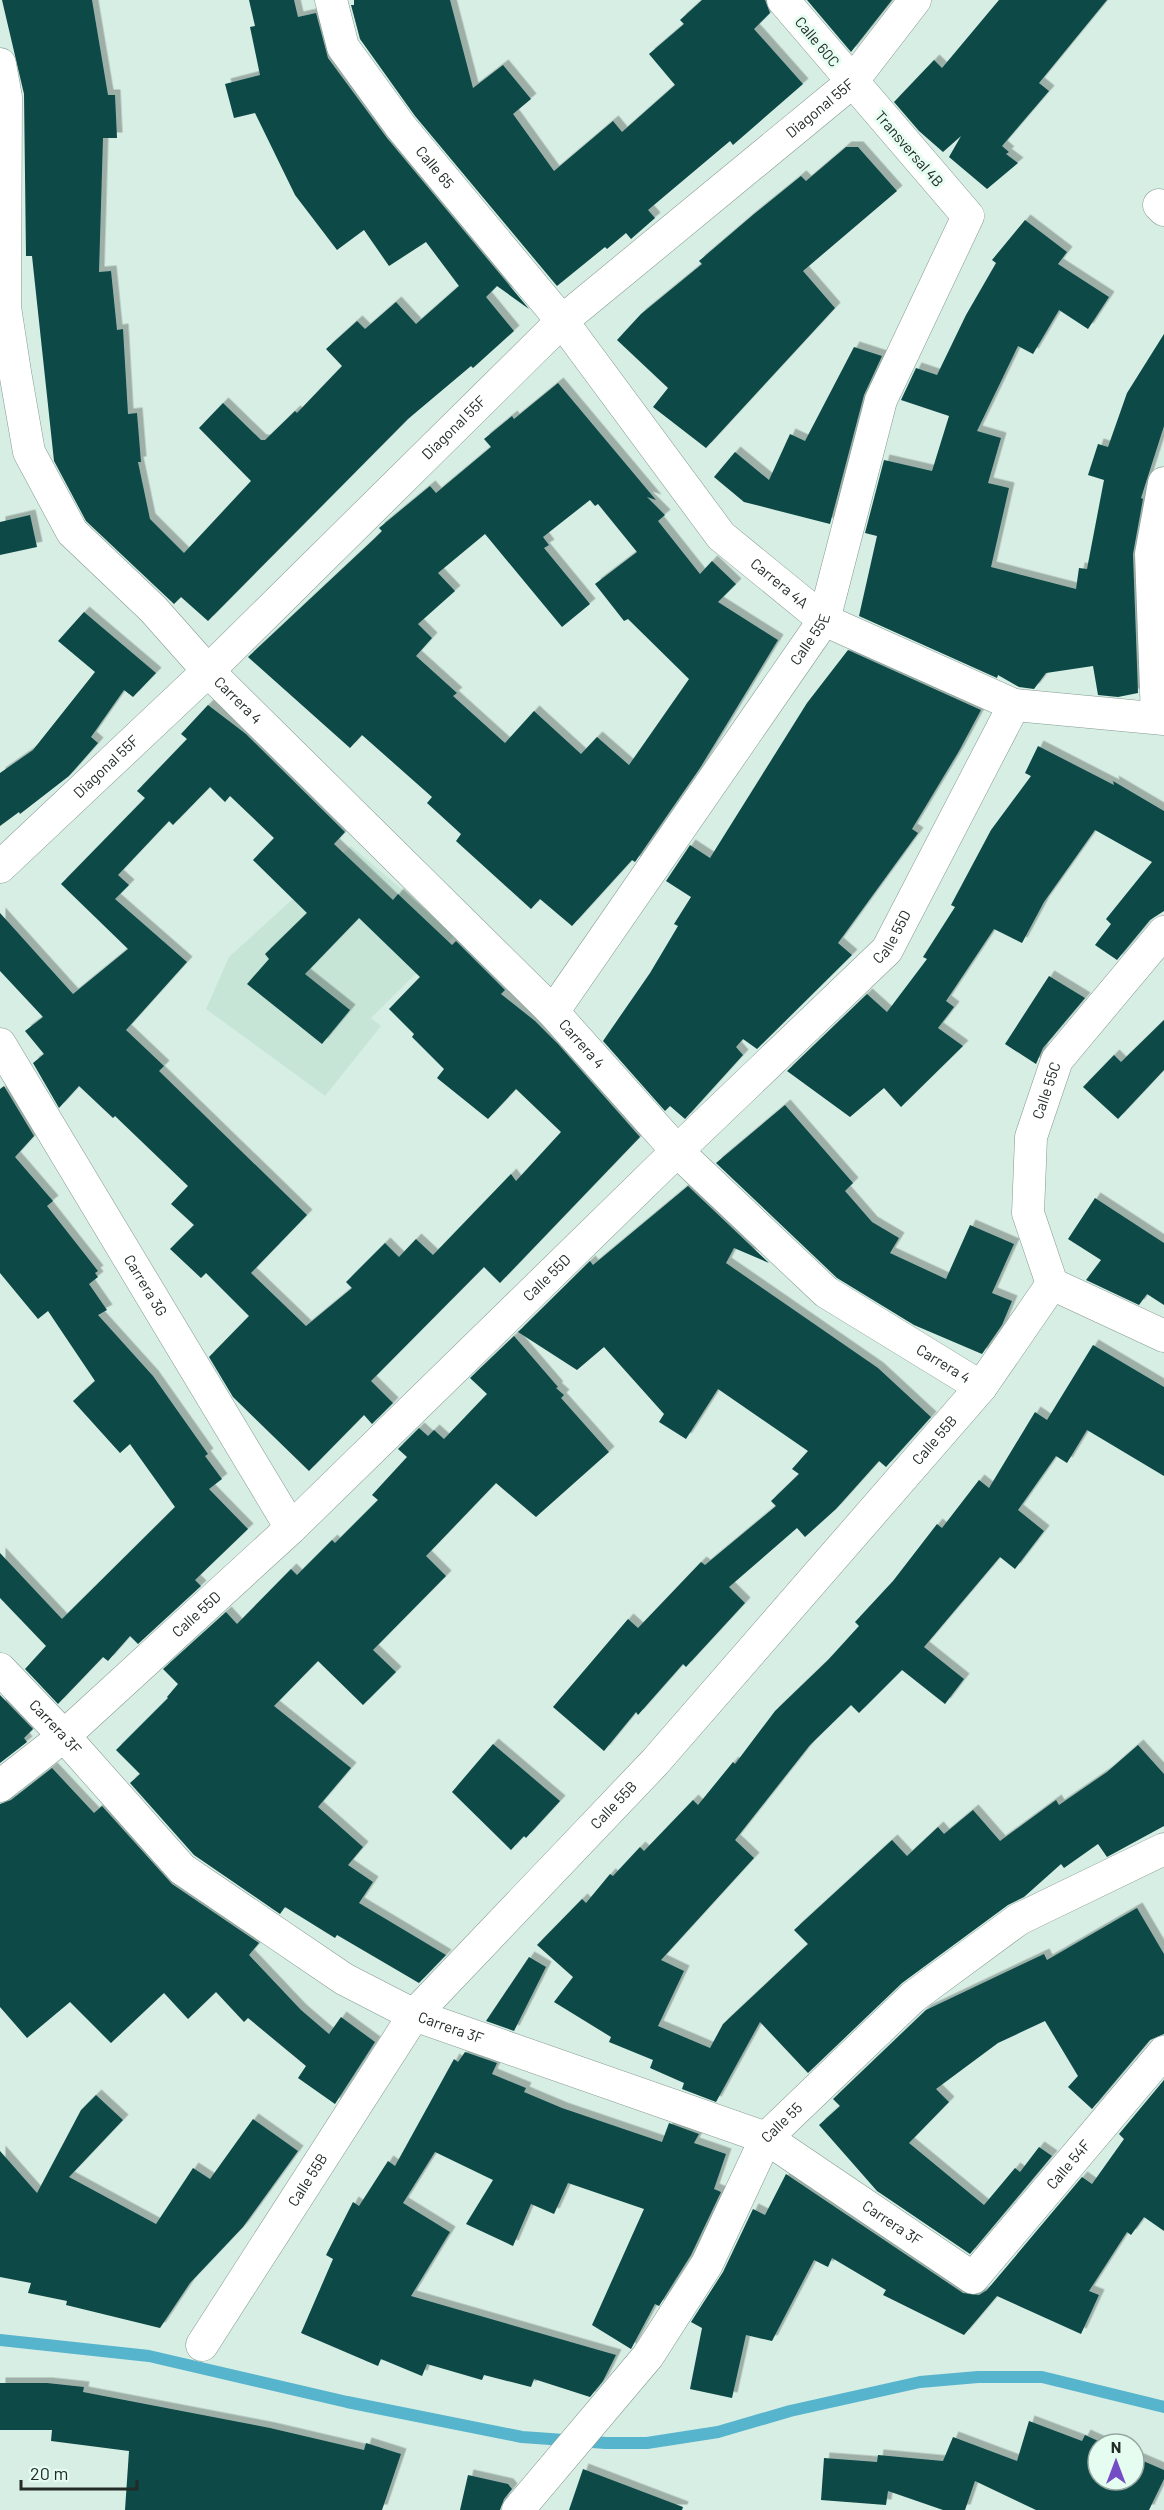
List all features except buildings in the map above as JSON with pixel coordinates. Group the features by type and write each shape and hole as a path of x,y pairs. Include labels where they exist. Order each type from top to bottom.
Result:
{"street":[{"name":"Calle 65","path":"331,0 343,47 401,128 562,321"},
{"name":"Calle 60C","path":"783,0 851,83"},
{"name":"Diagonal 55F","path":"0,867 208,671 562,321 851,83 915,0"},
{"name":"Carrera 4","path":"0,64 6,97 3,308 29,452 72,532 153,609 208,671 553,1012 677,1151 826,1292 981,1387"},
{"name":"Transversal 4B","path":"851,83 968,216"},
{"name":"Calle 55E","path":"553,1012 824,620 881,400 968,216"},
{"name":"Carrera 4A","path":"562,321 721,536 824,620 1014,705 1161,718"},
{"path":"1161,718 1151,554 1164,483"},
{"name":"Calle 55D","path":"0,1786 64,1736 291,1528 677,1151 887,950 1014,705"},
{"name":"Calle 55C","path":"1052,1284 1028,1213 1032,1137 1058,1060 1164,932"},
{"name":"Carrera 3G","path":"0,1044 291,1528"},
{"path":"1052,1284 1164,1336"},
{"name":"Calle 55B","path":"202,2345 414,2015 655,1762 981,1387 1052,1284"},
{"name":"Carrera 3F","path":"0,1669 64,1736 182,1869 344,1979 414,2015 766,2138 973,2278"},
{"name":"Calle 55","path":"518,2510 556,2462 648,2356 707,2264 766,2138 913,1997 1019,1919 1164,1849"},
{"name":"Calle 54F","path":"973,2278 1164,2052"}],"shaded area":[{"path":"351,846 455,935 371,1018 381,1026 325,1096 206,1009 229,957"}],"waterway":[{"path":"0,2340 149,2356 347,2402 522,2437 606,2443 647,2443 718,2432 790,2411 920,2382 978,2377 1042,2377 1164,2407"}]}
